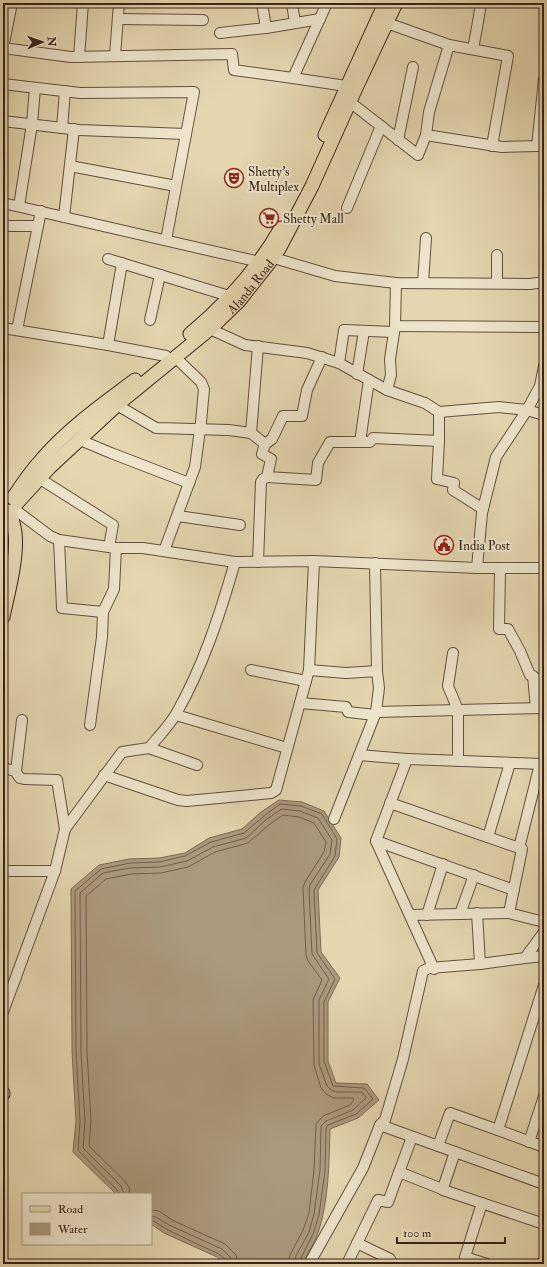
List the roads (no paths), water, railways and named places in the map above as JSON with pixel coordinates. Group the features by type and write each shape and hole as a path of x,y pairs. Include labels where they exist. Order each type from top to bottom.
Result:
{"main road":[{"name":"Alanda Road","path":"212,322 229,296 266,259 279,249 302,188 346,86 385,3"},
{"name":"Alanda Road","path":"293,215 312,186 396,3"},
{"name":"Alanda Road","path":"8,504 35,475 50,466 171,356 239,301 266,259"},
{"name":"Alanda Road","path":"35,475 44,456 78,423 171,356"},
{"path":"3,617 12,576 16,541 8,504"}],"street":[{"path":"12,3 3,48 71,57 232,54 234,70 346,86"},
{"path":"79,57 83,3"},
{"path":"115,56 119,3"},
{"path":"262,3 266,28"},
{"path":"292,3 295,23"},
{"path":"293,78 327,3"},
{"path":"473,50 480,3"},
{"path":"118,19 203,20"},
{"path":"220,33 266,28 320,19"},
{"path":"387,23 449,45 508,56 492,146"},
{"path":"350,102 418,155 426,135 429,112 449,45"},
{"path":"398,140 414,67"},
{"path":"426,135 502,147 537,146 541,133 544,79"},
{"path":"3,84 80,93 194,92 166,240"},
{"path":"19,206 32,124 35,88"},
{"path":"62,128 66,91"},
{"path":"3,121 74,129 186,134"},
{"path":"347,208 381,126"},
{"path":"64,217 74,129"},
{"path":"70,166 176,186"},
{"path":"3,203 166,240 266,259 335,276 423,283 530,284 544,282"},
{"path":"18,330 41,211"},
{"path":"3,226 38,226"},
{"path":"423,283 426,238"},
{"path":"497,255 497,283"},
{"path":"108,259 229,296"},
{"path":"108,345 122,263"},
{"path":"150,320 160,275"},
{"path":"387,390 391,375 390,359 394,329 396,282"},
{"path":"212,322 245,345 307,353 339,363 387,390 425,403 439,412 499,407 527,410 544,415"},
{"path":"339,363 344,330 364,331 394,329 544,327"},
{"path":"3,328 171,356 203,385 204,389 195,467 164,551"},
{"path":"357,374 364,331"},
{"path":"251,433 258,346"},
{"path":"267,477 271,459 262,454 265,444 272,439 283,416 302,416 307,390 322,358"},
{"path":"477,568 483,509 496,457 527,410 540,386 544,366"},
{"path":"360,442 369,380"},
{"path":"117,406 156,428 229,430 251,433 265,444"},
{"path":"439,412 437,479 454,483 452,490 483,509"},
{"path":"258,562 261,482 263,479 267,477 316,480 318,463 330,442 370,442 373,438 439,441"},
{"path":"80,440 189,483"},
{"path":"35,475 113,525 114,589 103,612 102,637 90,725"},
{"path":"8,504 50,536 59,540 113,548 143,548 235,562 314,561 477,568 544,568"},
{"path":"178,516 240,525"},
{"path":"59,540 62,608 103,612"},
{"path":"104,775 183,801 271,793 276,790 309,670 314,561"},
{"path":"149,748 176,715 196,672 221,610 235,562"},
{"path":"334,819 375,714 379,688 377,671 375,563"},
{"path":"500,568 499,629 508,629 520,651 530,675 544,683"},
{"path":"453,653 448,686 458,710 458,761"},
{"path":"252,670 306,681"},
{"path":"309,670 346,673 377,671"},
{"path":"300,703 346,707 348,712 375,714 540,708 533,676"},
{"path":"176,715 287,748"},
{"path":"22,720 16,771 20,778 24,779 57,780 65,829"},
{"path":"3,1012 55,871 65,829 122,752 149,748 197,765"},
{"path":"359,755 407,759 542,764 519,848"},
{"path":"407,759 376,841 434,969"},
{"path":"488,837 510,763"},
{"path":"3,768 16,771"},
{"path":"390,803 522,849 510,913"},
{"path":"376,841 514,890"},
{"path":"427,915 443,864"},
{"path":"3,871 55,871"},
{"path":"460,914 474,875"},
{"path":"410,915 510,913 544,922"},
{"path":"477,914 480,964"},
{"path":"525,958 544,932"},
{"path":"309,1264 363,1168 380,1125 386,1120 423,971 429,968 434,969 544,956"},
{"path":"498,1130 540,1009 544,985"},
{"path":"530,1142 544,1096"},
{"path":"438,1146 450,1113 544,1147"},
{"path":"380,1125 544,1184"},
{"path":"347,1264 378,1200 388,1202 412,1137"},
{"path":"442,1189 455,1152"},
{"path":"399,1172 442,1189 544,1224"},
{"path":"482,1203 465,1257 487,1264"},
{"path":"357,1243 390,1259"}],"water":[{"path":"279,800 302,802 324,811 341,838 339,857 318,890 321,952 340,978 328,1002 328,1061 336,1083 367,1084 379,1100 358,1118 330,1129 328,1182 322,1220 315,1241 303,1264 224,1264 217,1257 164,1233 152,1225 152,1193 115,1193 73,1152 76,1121 72,1052 71,889 99,865 129,859 159,858 185,853 209,838 242,829 261,812"}],"place":[{"name":"Shetty's Multiplex","path":"234,178"},
{"name":"Shetty Mall","path":"269,218"},
{"name":"India Post","path":"444,545"}]}
